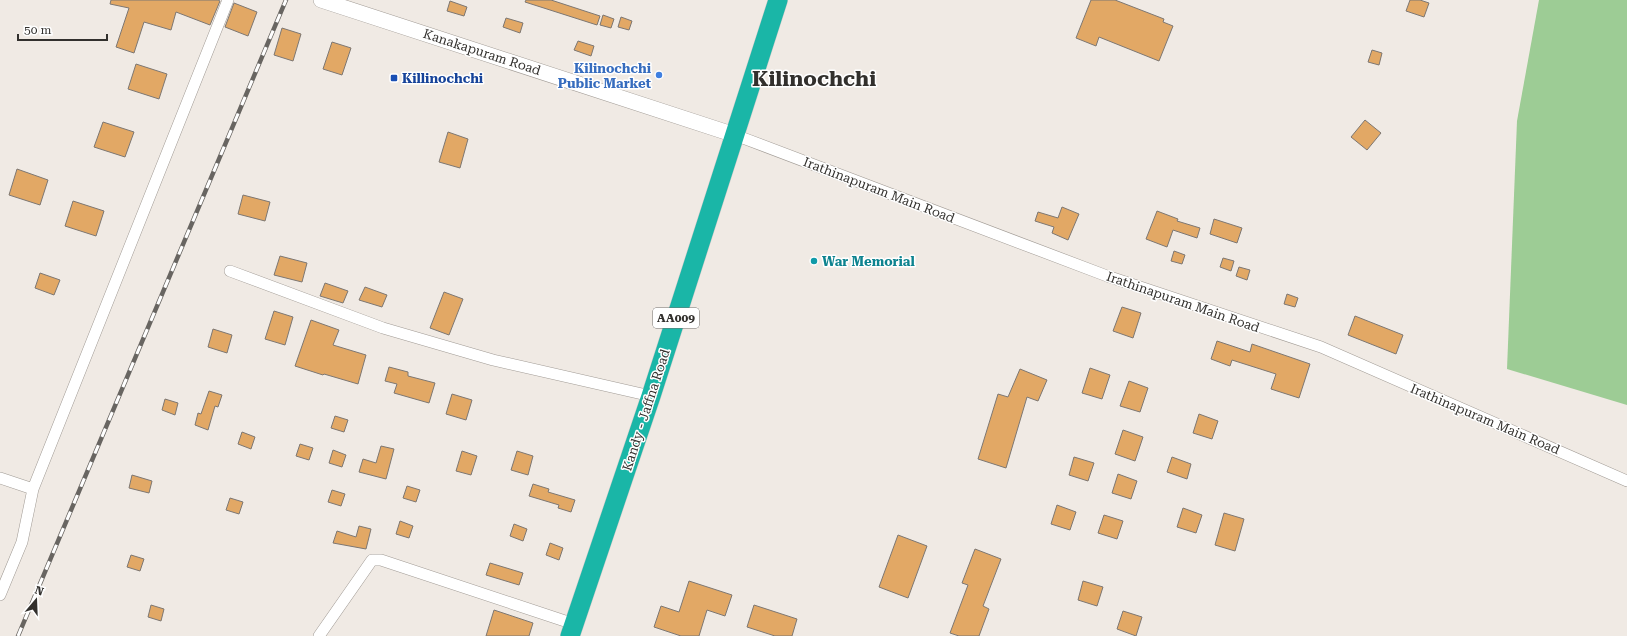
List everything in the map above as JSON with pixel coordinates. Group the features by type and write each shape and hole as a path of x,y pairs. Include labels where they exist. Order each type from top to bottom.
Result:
{"highway":[{"name":"Kandy - Jaffna Road","path":"572,630 651,396 778,0"}],"street":[{"path":"0,595 22,542 33,489 228,0"},
{"name":"Kanakapuram Road","path":"322,0 735,134"},
{"name":"Irathinapuram Main Road","path":"735,134 1107,276 1320,348 1627,481"},
{"path":"230,271 383,328 493,360 651,396"},
{"path":"0,478 33,489"},
{"path":"319,636 372,560 381,560 572,630"}],"green space":[{"path":"1539,0 1627,0 1627,405 1507,369 1517,121"}],"building":[{"path":"111,0 220,1 210,25 176,12 171,30 144,22 134,53 116,47 129,8 110,4"},
{"path":"526,0 551,0 600,16 597,25 525,2"},
{"path":"1091,0 1115,0 1164,19 1163,22 1173,26 1159,61 1099,37 1096,46 1076,38"},
{"path":"1410,0 1420,0 1429,3 1424,17 1406,11"},
{"path":"450,1 467,7 464,16 447,11"},
{"path":"234,3 257,12 248,36 225,27"},
{"path":"603,15 614,19 611,28 600,25"},
{"path":"621,17 632,21 629,30 618,27"},
{"path":"506,18 523,23 520,33 503,27"},
{"path":"282,28 301,34 293,61 274,55"},
{"path":"578,41 594,46 591,56 574,50"},
{"path":"332,42 351,48 342,75 323,69"},
{"path":"1372,50 1382,53 1379,65 1368,62"},
{"path":"136,64 167,74 159,99 128,89"},
{"path":"1365,120 1381,133 1367,150 1351,137"},
{"path":"103,122 134,132 125,157 94,147"},
{"path":"448,132 468,139 460,168 439,162"},
{"path":"17,169 48,180 40,205 9,195"},
{"path":"243,195 270,202 265,221 238,214"},
{"path":"73,201 104,211 96,236 65,226"},
{"path":"1062,207 1079,214 1068,240 1052,233 1054,227 1035,221 1038,212 1058,218"},
{"path":"1157,211 1178,219 1177,221 1200,228 1197,238 1173,230 1167,247 1146,239"},
{"path":"1214,219 1242,228 1237,243 1210,234"},
{"path":"1174,251 1185,255 1182,264 1171,261"},
{"path":"280,256 307,263 302,282 274,275"},
{"path":"1223,258 1234,261 1231,271 1220,267"},
{"path":"1239,267 1250,270 1247,280 1236,276"},
{"path":"40,273 60,280 54,295 35,288"},
{"path":"325,283 348,291 343,303 320,296"},
{"path":"365,287 387,295 382,307 359,300"},
{"path":"444,292 463,299 449,335 430,328"},
{"path":"1287,294 1298,298 1295,307 1284,304"},
{"path":"1122,307 1141,313 1133,338 1113,331"},
{"path":"274,311 293,317 285,345 265,339"},
{"path":"1355,316 1403,335 1396,354 1348,335"},
{"path":"311,320 339,330 333,345 366,355 358,384 295,366"},
{"path":"213,329 232,335 227,353 208,347"},
{"path":"1217,341 1250,352 1252,344 1310,364 1299,398 1271,389 1276,374 1232,360 1230,366 1211,359"},
{"path":"389,367 408,372 408,376 435,383 429,403 394,393 397,384 385,381"},
{"path":"1090,368 1110,375 1102,399 1082,393"},
{"path":"1020,369 1047,380 1038,401 1027,397 1006,468 978,459 998,394 1008,397"},
{"path":"1129,381 1148,388 1140,412 1120,406"},
{"path":"209,391 222,395 218,407 215,406 208,430 195,425 198,413 201,414"},
{"path":"452,394 472,400 466,420 446,414"},
{"path":"165,399 178,403 175,415 162,410"},
{"path":"1199,414 1218,421 1212,439 1193,433"},
{"path":"335,416 348,420 344,432 331,428"},
{"path":"1123,430 1143,437 1135,461 1115,454"},
{"path":"242,432 255,437 251,449 238,444"},
{"path":"300,444 313,448 309,460 296,456"},
{"path":"381,446 394,449 386,479 359,472 363,459 376,463"},
{"path":"333,450 346,455 342,467 329,463"},
{"path":"462,451 477,456 471,475 456,471"},
{"path":"517,451 533,456 528,475 511,470"},
{"path":"1074,457 1094,463 1088,481 1069,475"},
{"path":"1172,457 1191,464 1187,479 1167,472"},
{"path":"1118,474 1137,481 1131,499 1112,493"},
{"path":"132,475 152,481 149,493 129,488"},
{"path":"533,484 549,489 548,492 575,500 571,512 558,508 559,505 529,496"},
{"path":"407,486 420,490 416,502 403,498"},
{"path":"332,490 345,494 341,506 328,502"},
{"path":"230,498 243,502 239,514 226,510"},
{"path":"1057,505 1076,512 1070,530 1051,524"},
{"path":"1183,508 1202,515 1196,533 1177,527"},
{"path":"1224,513 1244,519 1235,551 1215,545"},
{"path":"1104,515 1123,521 1117,539 1098,533"},
{"path":"400,521 413,526 409,538 396,534"},
{"path":"514,524 527,529 523,541 510,536"},
{"path":"359,526 371,529 366,549 333,543 337,531 356,537"},
{"path":"898,535 927,546 908,598 879,587"},
{"path":"550,543 563,548 559,560 546,555"},
{"path":"975,549 1001,559 983,606 989,609 979,636 959,636 950,633 968,585 962,583"},
{"path":"131,555 144,559 140,571 127,567"},
{"path":"490,563 523,573 519,585 486,575"},
{"path":"689,581 732,595 725,616 707,610 699,636 681,636 654,627 661,606 679,612"},
{"path":"1083,581 1103,587 1097,606 1078,600"},
{"path":"151,605 164,609 161,621 148,617"},
{"path":"754,605 797,619 792,636 775,636 747,627"},
{"path":"494,610 533,623 529,636 486,636"},
{"path":"1123,611 1142,617 1136,636 1117,629"}],"railway":[{"path":"18,636 286,0"}],"place":[{"name":"Kilinochchi Public Market","path":"659,75"},
{"name":"Killinochchi","path":"394,78"},
{"name":"War Memorial","path":"814,261"}],"district":[{"name":"Kilinochchi","path":"814,79"}]}
